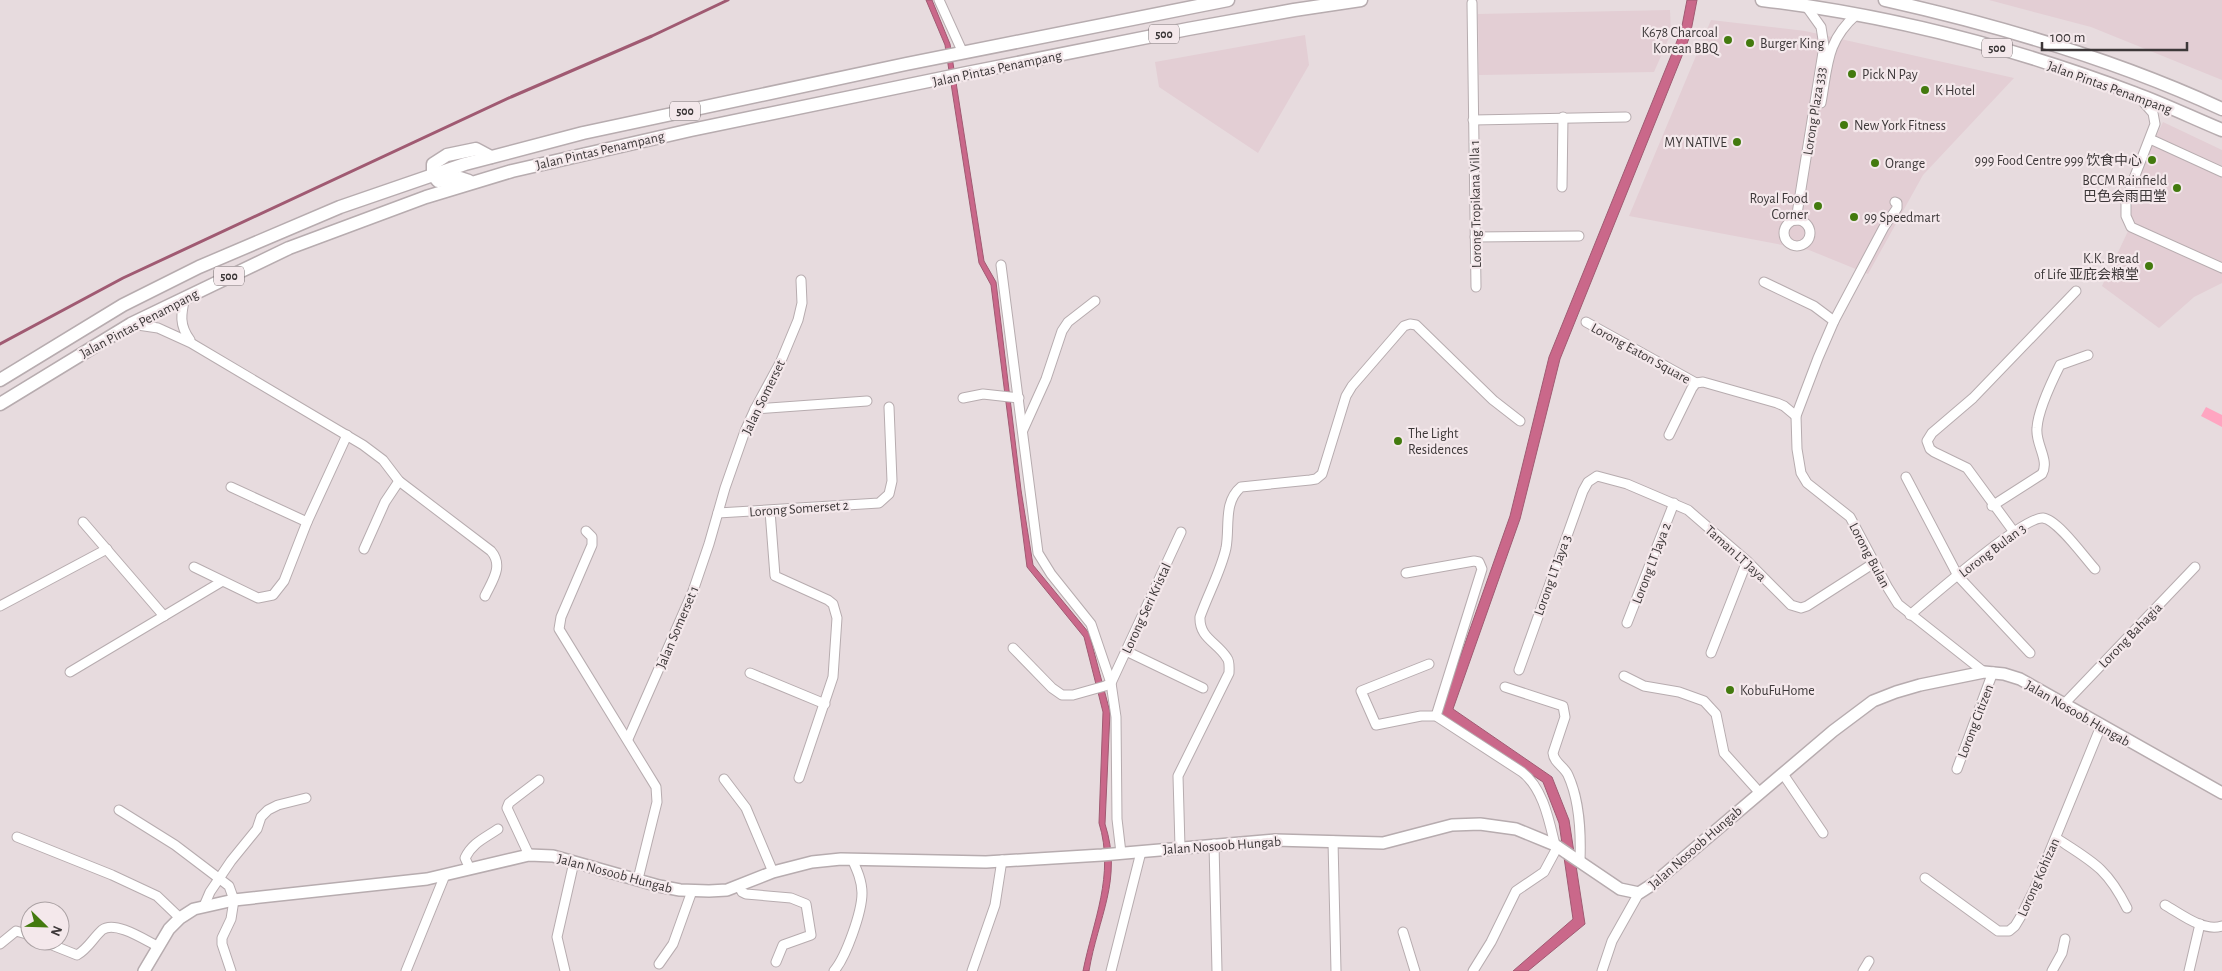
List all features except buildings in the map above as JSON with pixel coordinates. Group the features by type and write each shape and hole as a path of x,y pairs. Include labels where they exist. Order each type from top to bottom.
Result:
{"main road":[{"name":"Jalan Pintas Penampang","path":"0,380 123,305 241,248 340,207 491,157 583,133 906,64 1228,0"},
{"name":"Jalan Pintas Penampang","path":"0,404 131,324 289,248 345,226 474,182 522,168 691,130 967,73 1198,27 1361,0"},
{"name":"Jalan Pintas Penampang","path":"1762,0 1857,14 2021,55 2071,70 2136,94 2222,130"},
{"name":"Jalan Pintas Penampang","path":"1885,0 1965,18 2109,62 2186,92 2222,109"},
{"path":"433,175 435,179 442,182 460,178 474,182"},
{"path":"169,282 188,280 219,264 229,264 238,272"},
{"name":"Jalan Nosoob Hungab","path":"144,971 157,946 169,929 180,918 194,909 234,900 427,879 529,855 553,856 659,886 692,891 727,890 773,872 812,862 852,859 1002,860 1102,855 1275,840 1395,841 1446,827 1480,824 1516,829 1558,846 1620,889 1639,893 1653,884 1833,731 1873,701 1920,685 1989,672 2020,679 2222,793"}],"street":[{"path":"939,0 962,54"},
{"name":"Lorong Tropikana Villa 1","path":"1472,1 1476,287"},
{"name":"Lorong Plaza 333","path":"1806,6 1821,27 1824,46 1798,220 1831,47 1844,25 1857,14"},
{"path":"2136,94 2148,106 2155,118 2150,139 2126,199 2126,216 2131,227 2222,268"},
{"path":"1562,187 1563,117"},
{"name":"Lorong Tropikana Villa 1","path":"1473,120 1626,117"},
{"path":"2150,139 2222,172"},
{"name":"Lorong Bulan","path":"1895,202 1898,203 1897,208 1884,227 1834,321 1818,358 1796,416 1797,449 1803,478 1850,517 1894,598 1910,615 1989,672"},
{"path":"1475,237 1578,236"},
{"path":"1001,265 1038,552 1051,574 1091,624 1116,717 1119,853"},
{"name":"Jalan Somerset","path":"718,513 735,457 755,409 781,361 798,320 802,303 801,280"},
{"path":"1764,282 1814,306 1834,321"},
{"path":"2014,532 1992,506 1970,472 1963,465 1930,449 1928,445 1929,437 1973,398 2076,291"},
{"path":"185,297 182,326 191,343"},
{"path":"1023,430 1046,379 1062,331 1068,322 1095,301"},
{"name":"Lorong Eaton Square","path":"1586,322 1696,383"},
{"path":"131,324 158,328 191,343 347,435 383,460 399,481 497,557 498,568 485,596"},
{"path":"1180,847 1178,776 1229,673 1227,658 1202,633 1199,625 1200,616 1225,549 1230,502 1233,493 1241,487 1310,480 1316,479 1322,474 1349,391 1404,326 1410,324 1416,325 1493,400 1520,421"},
{"path":"1992,506 2042,474 2045,466 2037,438 2038,419 2060,365 2088,355"},
{"path":"1669,435 1686,397 1696,383 1709,383 1778,403 1796,416"},
{"path":"963,398 983,394 997,394 1019,398"},
{"path":"755,409 867,400"},
{"name":"Lorong Somerset 2","path":"718,513 879,503 890,494 892,480 889,408"},
{"path":"194,567 221,582 258,598 274,595 284,582 307,522 347,435"},
{"name":"Taman LT Jaya","path":"1588,482 1593,478 1603,476 1674,503 1694,515 1748,561 1791,605 1801,608 1874,563"},
{"path":"1906,477 1958,576 2030,652"},
{"path":"364,549 385,502 399,481"},
{"name":"Lorong LT Jaya 3","path":"1519,670 1571,523 1588,482"},
{"path":"231,487 307,522"},
{"name":"Lorong LT Jaya 2","path":"1627,623 1674,503"},
{"path":"770,511 775,576 822,596 833,604 837,618 833,677 799,778"},
{"name":"Jalan Somerset 1","path":"628,739 693,590 718,513"},
{"name":"Lorong Bulan 3","path":"1910,615 2014,532 2038,518 2050,520 2094,569"},
{"path":"83,522 164,616"},
{"path":"586,531 592,537 592,545 561,617 559,629 654,779 658,793 657,802 638,879"},
{"name":"Lorong Seri Kristal","path":"1108,685 1126,651 1181,532"},
{"path":"0,606 107,549"},
{"path":"1406,573 1474,561 1478,562 1482,569 1436,716"},
{"path":"1711,653 1748,561"},
{"name":"Lorong Bahagia","path":"2065,703 2195,567"},
{"path":"70,672 221,582"},
{"path":"1013,648 1057,692 1067,695 1108,685"},
{"path":"1126,651 1204,688"},
{"path":"1429,664 1361,691 1376,725 1421,716 1436,716 1529,778 1537,790 1546,811 1558,846 1544,872 1516,892 1487,949 1473,971"},
{"name":"Lorong Citizen","path":"1957,769 1989,672"},
{"path":"750,673 825,704"},
{"path":"1624,676 1644,686 1690,695 1704,701 1716,714 1724,752 1760,793"},
{"path":"1505,687 1563,706 1565,717 1553,753 1556,761 1567,773 1572,786 1579,817 1578,859"},
{"name":"Lorong Kohizan","path":"1925,878 1993,928 2004,932 2015,926 2022,916 2056,838 2101,726"},
{"path":"1784,774 1823,833"},
{"path":"724,779 746,808 773,872"},
{"path":"529,855 507,808 509,803 539,780"},
{"path":"204,906 219,879 257,829 262,817 268,810 287,802 306,798"},
{"path":"119,810 175,845 229,886 234,900 231,918 222,938 222,944 231,971"},
{"path":"470,869 465,858 468,850 476,842 498,829"},
{"path":"17,838 112,875 157,896 180,918"},
{"path":"2056,838 2106,873 2117,888 2127,908"},
{"path":"1332,841 1336,971"},
{"path":"1214,844 1218,971"},
{"path":"1112,971 1141,852"},
{"path":"834,971 847,944 862,902 862,884 852,859"},
{"path":"972,971 995,905 1002,860"},
{"path":"565,971 557,937 574,862"},
{"path":"406,971 445,875"},
{"path":"739,886 742,892 746,894 791,898 806,904 811,934 784,946 776,962"},
{"path":"659,964 673,944 692,891"},
{"path":"1602,971 1612,941 1639,893"},
{"path":"2165,904 2200,924 2214,929 2222,926"},
{"path":"2189,971 2200,924"},
{"path":"67,951 77,955 83,952 102,930 117,928 157,946"},
{"path":"0,944 16,931 20,932"},
{"path":"1403,932 1415,971"},
{"path":"2052,971 2062,953 2064,939"},
{"path":"1863,971 1869,961"}],"shaded area":[{"path":"926,0 932,0 950,44 984,261 996,282 1021,490 1033,565 1089,633 1110,712 1105,824 1110,844 1110,881 1089,971 1083,971 1101,898 1105,861 1099,823 1103,712 1084,637 1027,567 991,285 979,263 945,45"},
{"path":"1687,0 1697,0 1690,36 1560,359 1520,519 1453,709 1552,777 1569,820 1585,924 1528,971 1513,971 1573,919 1559,823 1543,782 1440,714 1510,516 1549,357 1681,31"},
{"path":"1989,0 2222,0 2222,80 2091,27"},
{"path":"1670,10 1671,33 1654,72 1479,75 1478,14"},
{"path":"1711,20 1805,31 2014,78 1923,175 1868,274 1809,250 1629,216"},
{"path":"1305,35 1309,65 1258,153 1159,87 1155,62"},
{"path":"2163,122 2222,150 2222,283 2194,297 2159,328 2102,286 2130,227 2122,209"},
{"path":"2206,407 2222,415 2222,427 2201,416"}],"waterway":[{"path":"0,344 123,278 511,97 652,36 728,0"}],"place":[{"name":"K678 Charcoal Korean BBQ","path":"1728,40"},
{"name":"Burger King","path":"1750,43"},
{"name":"Pick N Pay","path":"1852,74"},
{"name":"K Hotel","path":"1925,90"},
{"name":"New York Fitness","path":"1844,125"},
{"name":"MY NATIVE","path":"1737,142"},
{"name":"999 Food Centre 999 饮食中心","path":"2152,160"},
{"name":"Orange","path":"1875,163"},
{"name":"BCCM Rainfield 巴色会雨田堂","path":"2177,188"},
{"name":"Royal Food Corner","path":"1818,206"},
{"name":"99 Speedmart","path":"1854,217"},
{"name":"K.K. Bread of Life 亚庇会粮堂","path":"2149,266"},
{"name":"The Light Residences","path":"1398,441"},
{"name":"KobuFuHome","path":"1730,690"}]}
